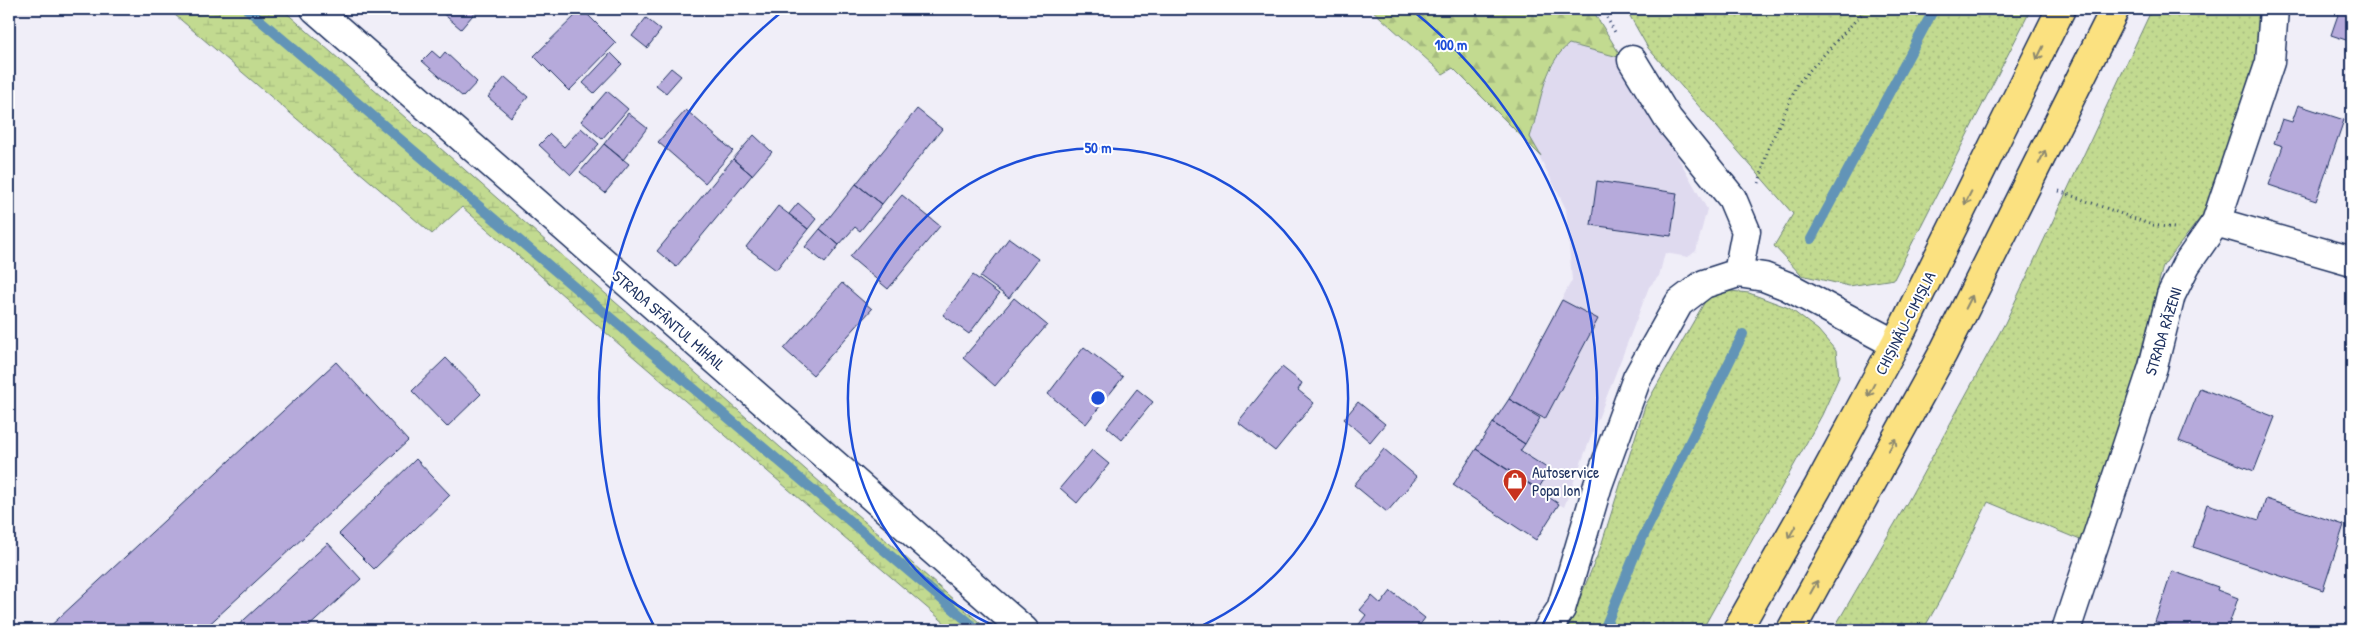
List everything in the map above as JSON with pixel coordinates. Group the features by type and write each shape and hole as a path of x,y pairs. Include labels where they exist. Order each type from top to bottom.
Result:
{"highway":[{"name":"CHIȘINĂU-CIMIȘLIA","path":"1737,630 1818,487 1895,344 2061,9"},
{"path":"1790,630 1943,353 2115,9"}],"street":[{"name":"STRADA SFÂNTUL MIHAIL","path":"316,9 1024,630"},
{"name":"STRADA RĂZENI","path":"2066,630 2153,367 2171,295 2186,265 2216,222 2270,62 2274,9"},
{"path":"1632,60 1668,119 1732,198 1746,232 1738,273"},
{"path":"2216,222 2352,261"},
{"path":"1547,630 1561,609 1598,485 1637,378 1679,303 1704,284 1738,273 1764,277 1787,286 1895,344"}],"path":[{"path":"1758,186 1768,149 1798,83 1866,9"},
{"path":"2030,181 2152,225 2181,229 2216,222"}],"shaded area":[{"path":"1569,44 1622,58 1707,209 1696,251 1688,257 1665,253 1659,276 1649,287 1564,507 1559,504 1536,540 1453,485 1509,399 1572,280 1566,209 1530,138 1537,117 1540,95 1559,52"}],"green space":[{"path":"168,9 282,9 988,630 953,630 636,359 462,207 432,234"},
{"path":"1371,9 1592,9 1622,58 1569,44 1560,53 1548,75 1530,137 1541,156 1453,68 1443,74"},
{"path":"1626,9 2031,9 1894,279 1849,286 1801,275 1774,246 1793,214 1648,48"},
{"path":"2152,9 2261,9 2258,63 2204,213 2163,266 2137,368 2085,542 1988,502 1940,600 1923,630 1833,630 1908,501 2005,323"},
{"path":"1722,290 1749,293 1789,308 1818,330 1836,351 1839,377 1822,415 1702,630 1567,630 1600,549 1645,406 1707,298"}],"building":[{"path":"441,9 478,9 461,29 440,11"},
{"path":"582,9 616,43 569,91 534,56"},
{"path":"2340,9 2352,9 2352,42 2331,35"},
{"path":"646,18 661,30 647,48 632,36"},
{"path":"432,51 440,58 445,52 477,82 463,97 422,61"},
{"path":"611,53 622,64 594,93 583,83"},
{"path":"671,68 681,76 666,93 656,85"},
{"path":"505,77 528,97 511,117 488,97"},
{"path":"607,91 628,109 602,139 581,121"},
{"path":"2298,105 2344,120 2316,201 2269,185 2283,146 2274,143 2282,119 2292,122"},
{"path":"917,109 942,129 882,204 856,184"},
{"path":"686,110 733,151 705,183 658,142"},
{"path":"628,113 647,128 623,160 604,144"},
{"path":"581,128 599,144 571,175 539,145 550,134 564,147"},
{"path":"754,135 772,152 752,175 733,159"},
{"path":"604,144 629,164 605,193 580,172"},
{"path":"733,159 752,175 676,267 657,251"},
{"path":"1597,181 1677,193 1671,236 1591,225"},
{"path":"856,184 882,204 860,231 855,227 839,245 820,229"},
{"path":"902,195 940,226 888,289 850,257"},
{"path":"798,203 816,219 808,229 789,214"},
{"path":"778,206 808,229 776,270 746,247"},
{"path":"820,229 839,245 825,263 805,247"},
{"path":"1009,238 1038,259 1009,298 980,277"},
{"path":"973,275 999,294 969,334 943,315"},
{"path":"842,283 872,309 813,375 784,349"},
{"path":"1014,298 1047,325 995,386 963,358"},
{"path":"1562,300 1598,319 1545,419 1509,399"},
{"path":"1084,347 1123,377 1086,424 1048,394"},
{"path":"446,358 481,394 447,427 412,391"},
{"path":"336,362 408,441 203,630 46,630"},
{"path":"1282,367 1302,383 1298,390 1314,403 1275,451 1238,422"},
{"path":"2200,388 2275,417 2254,471 2179,441"},
{"path":"1137,389 1153,402 1122,440 1107,427"},
{"path":"1509,399 1540,418 1525,444 1493,423"},
{"path":"1358,402 1385,424 1370,442 1344,419"},
{"path":"1493,423 1525,444 1520,451 1550,470 1538,489 1476,449"},
{"path":"1384,449 1417,477 1387,512 1354,485"},
{"path":"1476,449 1559,504 1536,540 1453,485"},
{"path":"1092,450 1109,464 1077,503 1060,488"},
{"path":"416,459 450,495 374,569 339,534"},
{"path":"2266,499 2344,525 2323,590 2193,547 2207,504 2259,520"},
{"path":"328,543 361,579 305,630 233,630"},
{"path":"2172,571 2218,587 2217,590 2238,598 2227,630 2180,630 2155,622"},
{"path":"1391,591 1425,618 1416,630 1361,630 1357,627 1366,615 1360,610 1372,596 1381,604"}],"waterway":[{"path":"247,9 978,630"},
{"path":"1811,239 1934,9"},
{"path":"1604,630 1638,547 1743,334"}],"place":[{"name":"Autoservice Popa Ion","path":"1515,502"}]}
